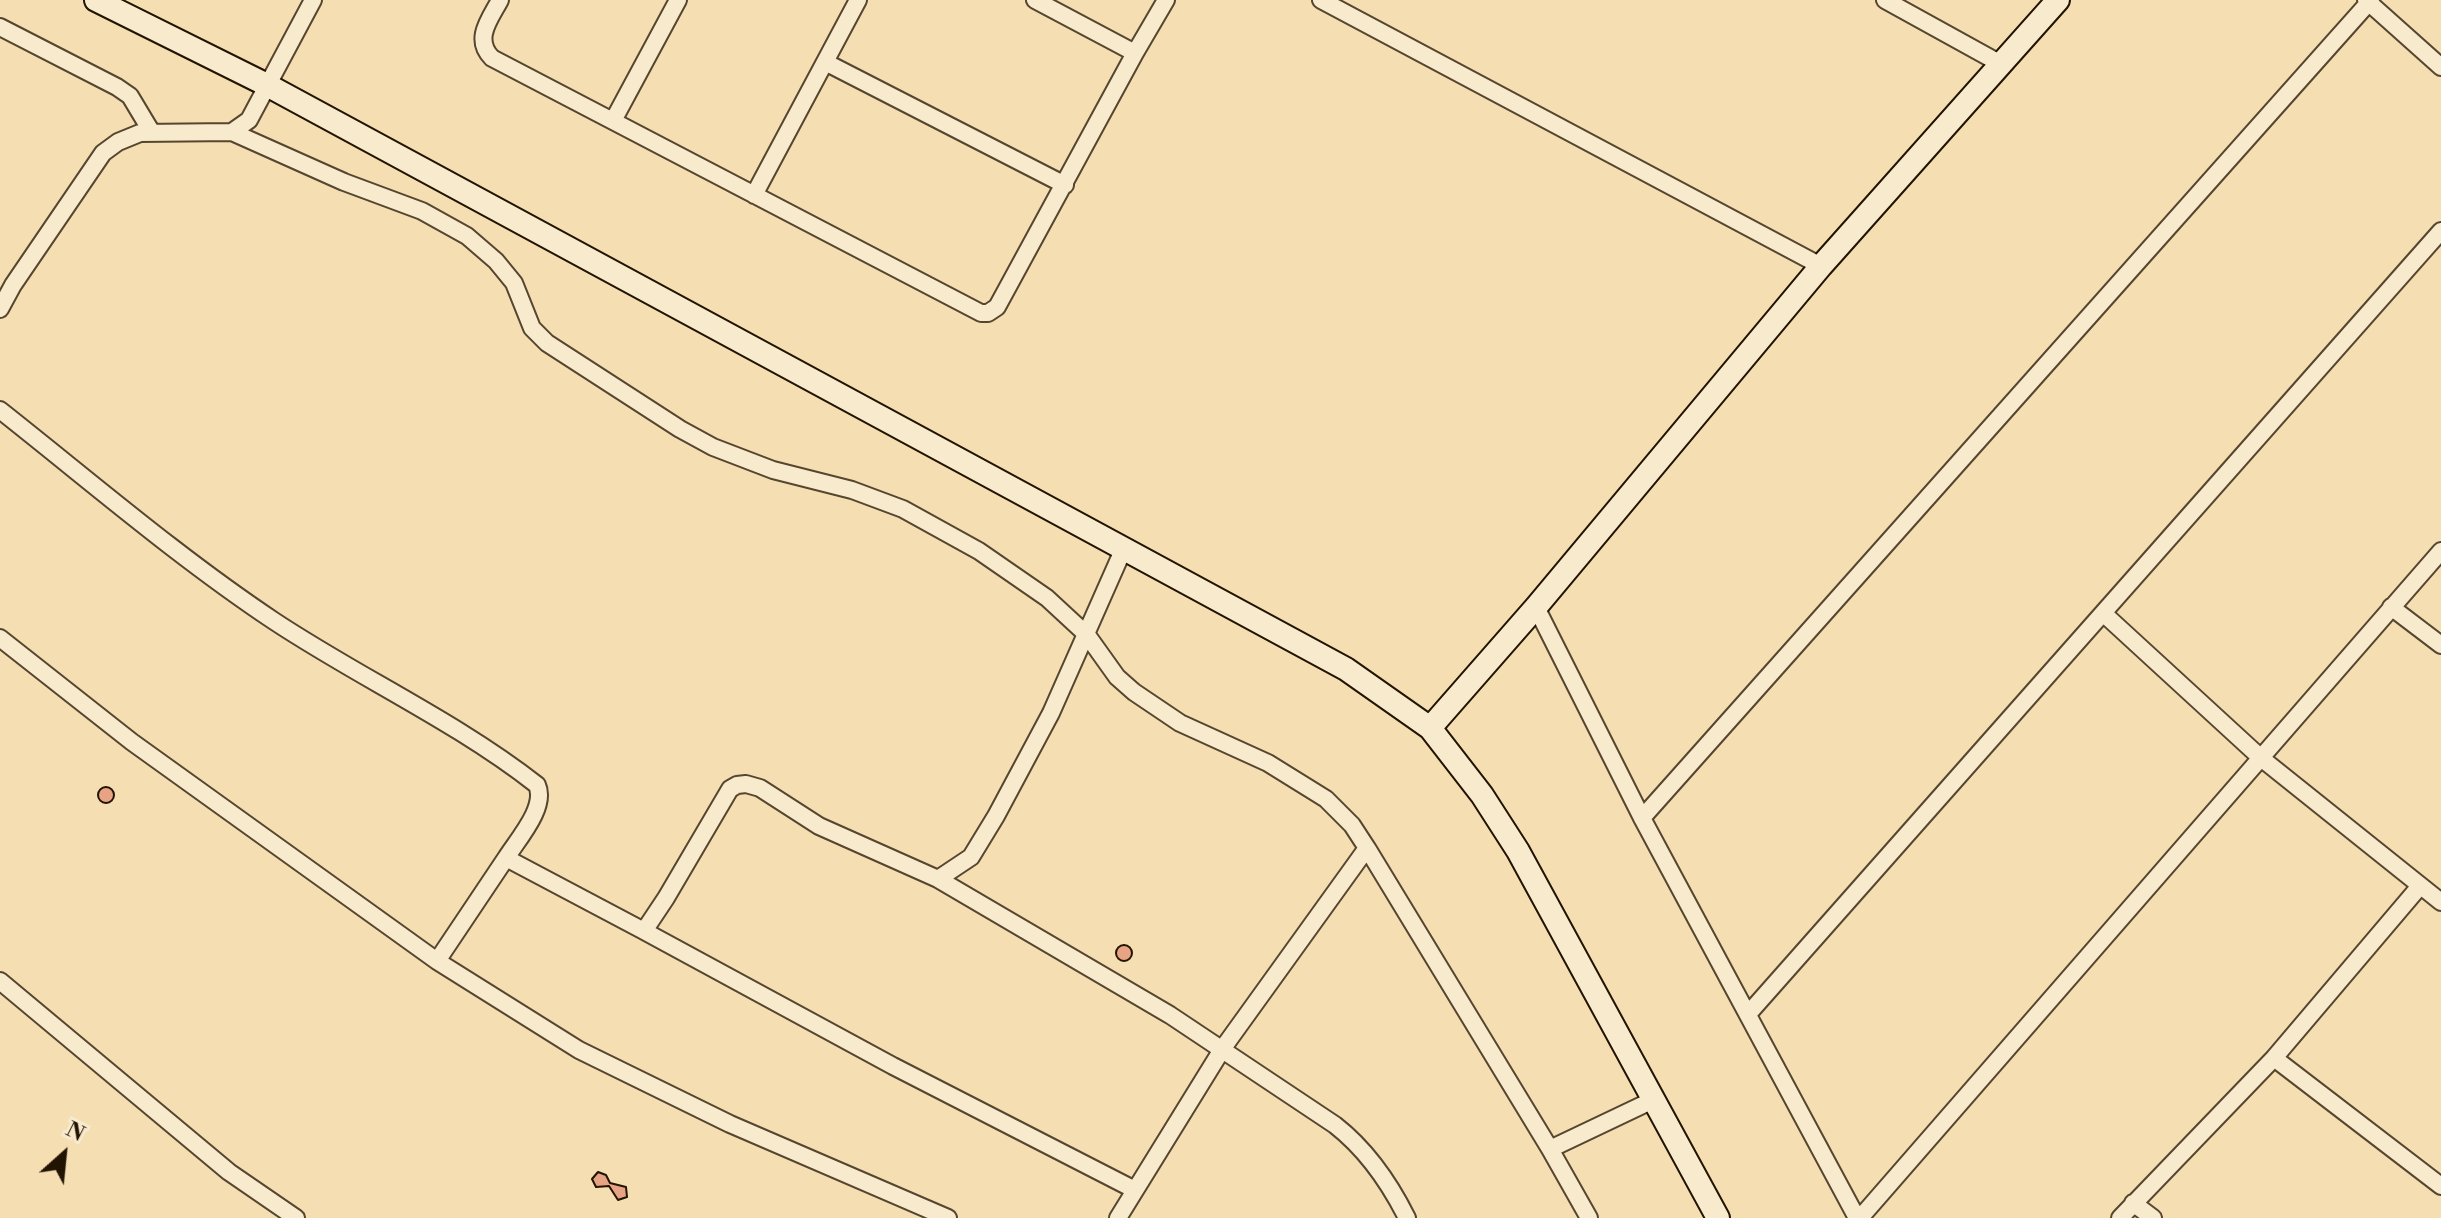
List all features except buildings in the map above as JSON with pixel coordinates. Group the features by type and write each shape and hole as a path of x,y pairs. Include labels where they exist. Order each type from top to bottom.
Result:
{"street":[{"path":"96,0 267,85 1346,669 1430,728 1482,795 1518,851 1718,1218"},
{"path":"232,132 254,115 313,0"},
{"path":"500,0 485,29 482,45 492,58 981,313 988,313 997,307 1166,0"},
{"path":"614,119 678,0"},
{"path":"754,195 858,0"},
{"path":"1035,0 1135,53"},
{"path":"1321,0 1821,266"},
{"path":"1885,0 2001,64"},
{"path":"1430,728 1536,607 1821,266 2058,0"},
{"path":"1642,818 2368,1 2441,67"},
{"path":"0,27 117,87 130,96 151,131"},
{"path":"825,62 1065,185"},
{"path":"0,309 6,282 103,153 131,136 151,131 232,132 344,182 422,211 467,236 496,261 514,283 532,328 547,343 713,447 773,470 852,490 903,509 979,551 1047,598 1087,635 1117,677 1134,692 1180,723 1268,763 1326,799 1352,825 1367,848 1589,1218"},
{"path":"1749,1013 2441,231"},
{"path":"0,410 177,551 275,622 476,743 537,785 539,804 437,961"},
{"path":"938,879 971,857 1051,713 1124,548"},
{"path":"1536,607 1642,818 1858,1218 2441,551"},
{"path":"2391,607 2441,645"},
{"path":"2103,613 2261,758 2441,902"},
{"path":"0,638 132,742 437,961 579,1050 730,1124 948,1218"},
{"path":"644,931 730,789 746,784 760,788 831,833 938,879 1223,1048 1352,1139 1390,1184 1407,1218"},
{"path":"1118,1218 1223,1048 1367,848"},
{"path":"506,858 893,1066 1135,1190"},
{"path":"2120,1218 2274,1058 2420,886"},
{"path":"0,981 229,1172 296,1218"},
{"path":"2274,1058 2441,1186"},
{"path":"1550,1149 1653,1100"},
{"path":"2133,1203 2153,1218"}]}
